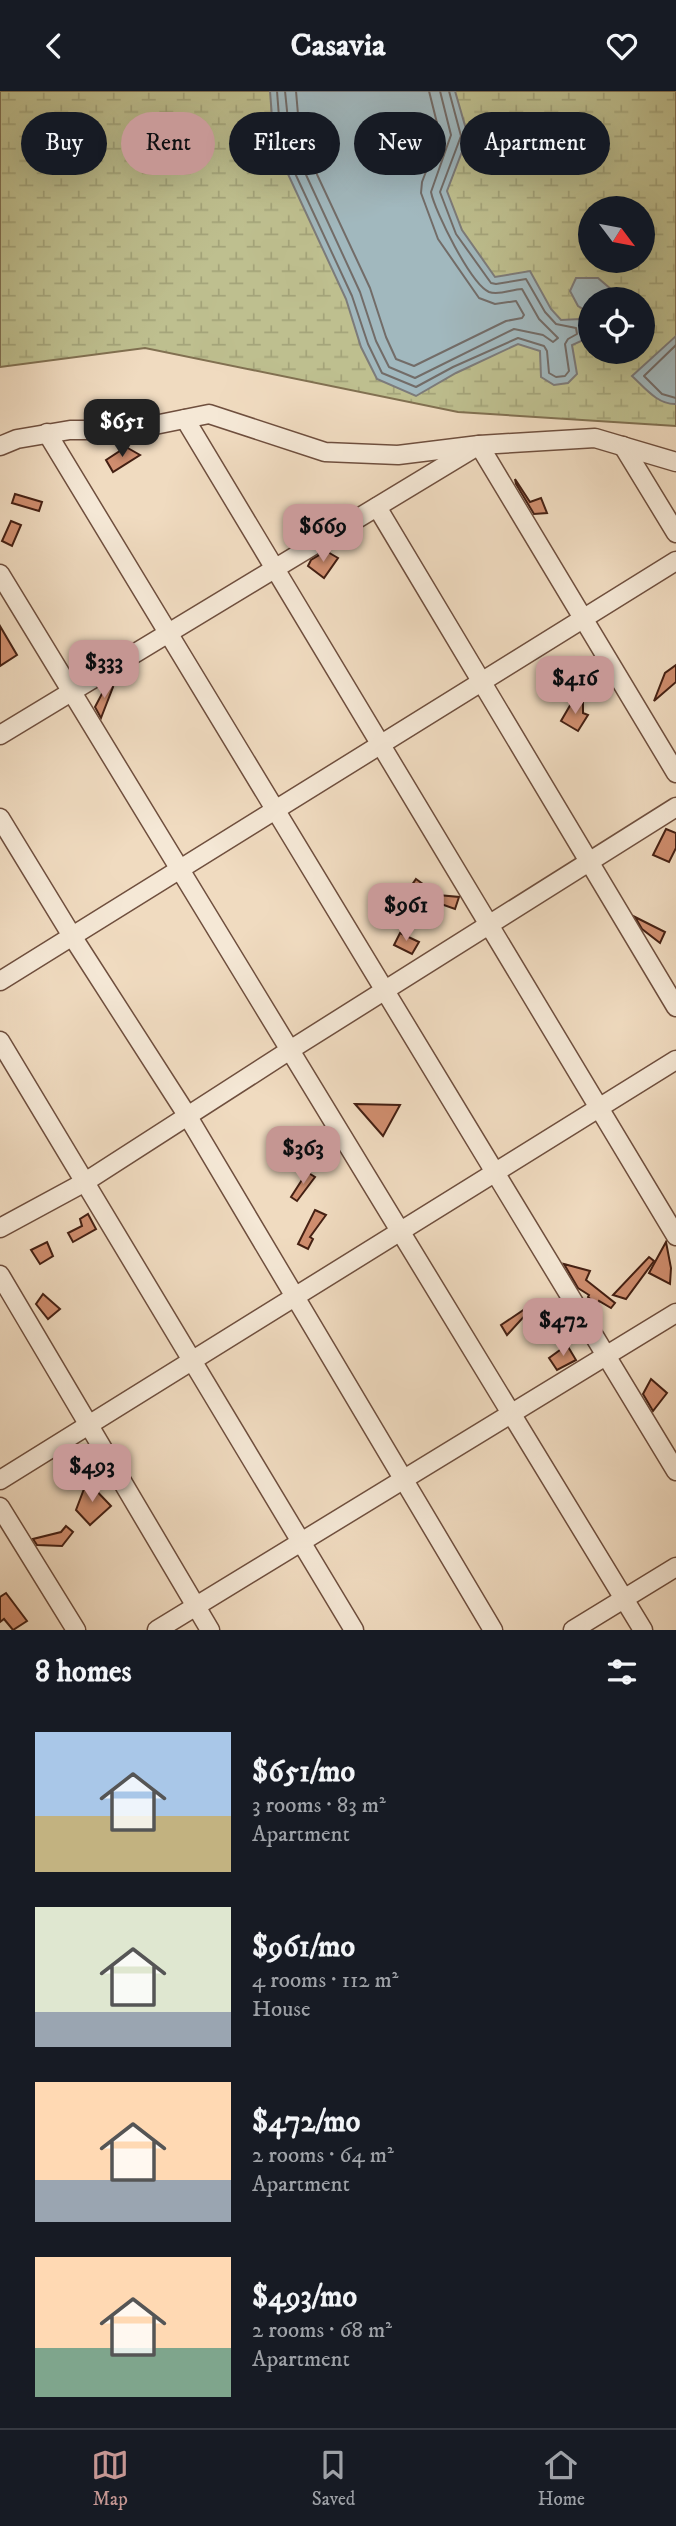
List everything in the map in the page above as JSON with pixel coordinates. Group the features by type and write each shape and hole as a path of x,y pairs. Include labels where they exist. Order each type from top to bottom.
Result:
{"street":[{"path":"0,446 17,439 47,433 70,430 130,430 209,414 325,452 398,454 479,445 595,438 676,462"},
{"path":"185,419 676,1236"},
{"path":"47,433 676,1471"},
{"path":"0,735 479,445"},
{"path":"479,445 676,773"},
{"path":"623,446 676,533"},
{"path":"377,507 676,1007"},
{"path":"0,981 676,561"},
{"path":"0,574 643,1630"},
{"path":"0,1228 85,1182 676,807"},
{"path":"0,818 187,1115 493,1630"},
{"path":"0,1041 354,1630"},
{"path":"0,1480 676,1060"},
{"path":"0,1275 210,1630"},
{"path":"157,1630 676,1313"},
{"path":"0,1507 76,1630"},
{"path":"573,1630 676,1567"}],"green space":[{"path":"0,91 676,91 676,426 458,412 145,348 0,367"}],"water":[{"path":"270,91 455,91 461,112 460,157 447,191 462,230 495,277 530,271 551,309 561,320 578,319 578,342 572,345 577,374 568,383 554,385 541,377 540,351 518,344 456,373 416,396 377,379 361,347 346,299 288,175 340,175 340,112 272,112"},
{"path":"576,278 598,278 608,287 578,287 578,306 570,291"},
{"path":"676,336 676,404 658,399 632,376 645,364 655,364 655,355"}],"building":[{"path":"126,447 140,455 113,472 106,460"},
{"path":"515,479 530,502 541,498 547,513 534,514"},
{"path":"15,494 42,502 39,511 12,503"},
{"path":"11,521 21,525 12,546 2,541"},
{"path":"326,551 338,558 324,578 308,566 311,560"},
{"path":"0,626 17,655 0,666"},
{"path":"676,665 676,682 654,701 665,673"},
{"path":"107,684 113,687 101,718 95,707"},
{"path":"572,702 583,702 583,713 588,715 578,731 561,721"},
{"path":"666,829 676,833 676,848 669,862 653,855"},
{"path":"416,879 438,895 459,897 455,909 407,892"},
{"path":"635,917 665,932 660,943 642,929"},
{"path":"400,933 419,942 412,954 394,945"},
{"path":"355,1104 400,1105 383,1136"},
{"path":"307,1172 315,1177 297,1201 291,1197"},
{"path":"315,1210 326,1215 310,1237 313,1239 308,1249 298,1244"},
{"path":"88,1214 96,1229 73,1242 68,1233 82,1226 80,1219"},
{"path":"47,1242 53,1256 40,1264 31,1250"},
{"path":"666,1242 671,1268 670,1284 649,1273"},
{"path":"649,1257 654,1261 626,1299 613,1295"},
{"path":"564,1264 590,1271 586,1280 615,1303 611,1308 599,1301 597,1305 589,1295 578,1288"},
{"path":"43,1294 60,1309 48,1319 36,1304"},
{"path":"528,1307 530,1310 507,1335 501,1325"},
{"path":"567,1345 576,1360 557,1370 549,1358"},
{"path":"651,1379 667,1393 653,1411 643,1394"},
{"path":"87,1481 111,1506 90,1525 76,1510"},
{"path":"66,1526 73,1532 62,1546 37,1545 33,1539 61,1532"},
{"path":"6,1593 27,1621 13,1630 4,1619 0,1622 0,1597"}]}
